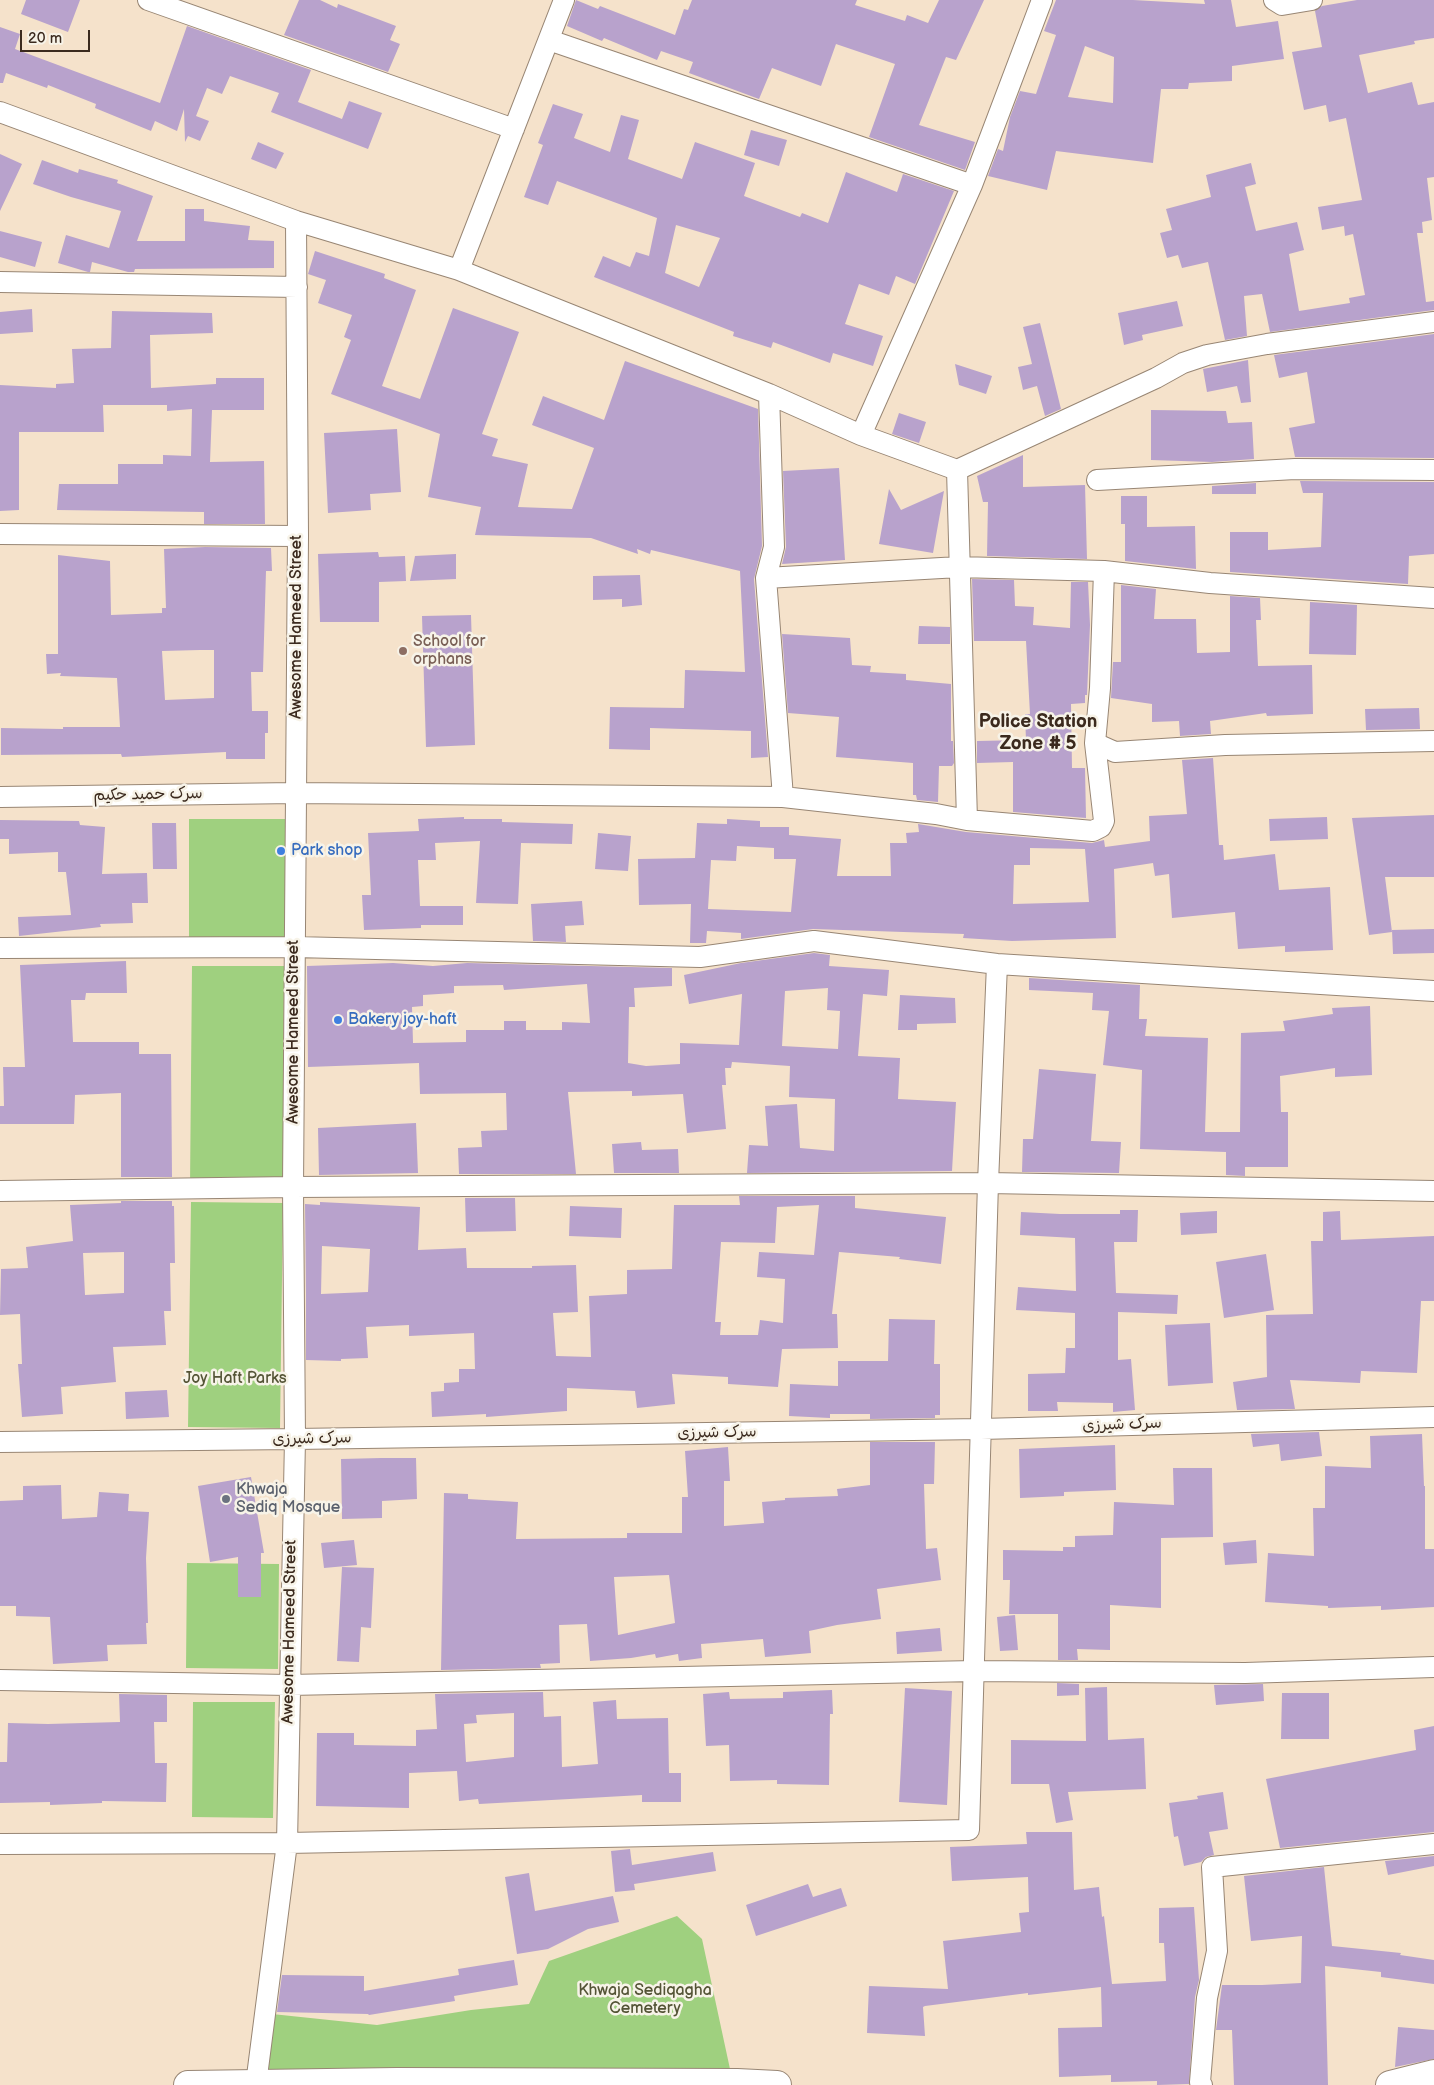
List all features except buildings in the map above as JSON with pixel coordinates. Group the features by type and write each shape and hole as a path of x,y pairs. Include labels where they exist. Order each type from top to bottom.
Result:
{"main road":[{"path":"1390,2085 1434,2074"},
{"path":"188,2085 777,2085"}],"street":[{"path":"148,0 514,128"},
{"path":"459,270 564,0"},
{"path":"861,435 972,185 1042,0"},
{"path":"1274,0 1282,5 1312,0"},
{"path":"549,40 972,185"},
{"path":"0,112 296,220 459,270 769,394 861,435 957,470 1156,378 1183,363 1207,355 1267,344 1434,322"},
{"name":"Awesome Hameed Street","path":"244,2084 286,1843 295,1439 293,1187 298,536 296,220"},
{"path":"0,282 297,287"},
{"path":"769,394 774,547 766,578 783,797"},
{"path":"1097,480 1295,469 1434,470"},
{"path":"957,470 967,820"},
{"path":"0,534 298,536"},
{"path":"766,578 959,568 1104,571 1210,583 1434,598"},
{"path":"1104,571 1100,688 1095,743 1115,752 1226,745 1434,740"},
{"name":"سرک حمید حکیم","path":"0,797 296,793 783,797 936,814 967,820 1093,831 1101,827 1104,821 1095,743"},
{"path":"0,948 295,947 700,957 814,942 997,964 1434,990"},
{"path":"0,1844 286,1843 969,1830 988,1182 997,964"},
{"path":"0,1191 988,1182 1434,1191"},
{"name":"سرک شیرزی","path":"0,1442 981,1429 1434,1416"},
{"path":"0,1680 289,1685 974,1671 1245,1673 1434,1667"},
{"path":"1202,2085 1200,2082 1207,1998 1217,1951 1212,1867 1434,1844"}],"green space":[{"path":"189,819 285,819 285,942 189,942"},
{"path":"192,966 284,966 283,1187 190,1187"},
{"name":"Joy Haft Parks","path":"191,1202 283,1203 280,1428 188,1427"},
{"path":"187,1563 279,1564 278,1669 186,1668"},
{"path":"193,1702 275,1702 273,1818 192,1817"},
{"name":"Khwaja Sediqagha Cemetery","path":"677,1916 702,1939 730,2069 267,2069 272,2014 377,2025 471,2010 529,2004 549,1961"}],"place":[{"name":"School for orphans","path":"403,651"},
{"name":"Park shop","path":"281,851"},
{"name":"Bakery joy-haft","path":"338,1020"},
{"name":"Khwaja Sediq Mosque","path":"226,1499"}],"district":[{"name":"Police Station Zone # 5","path":"1038,733"}]}
